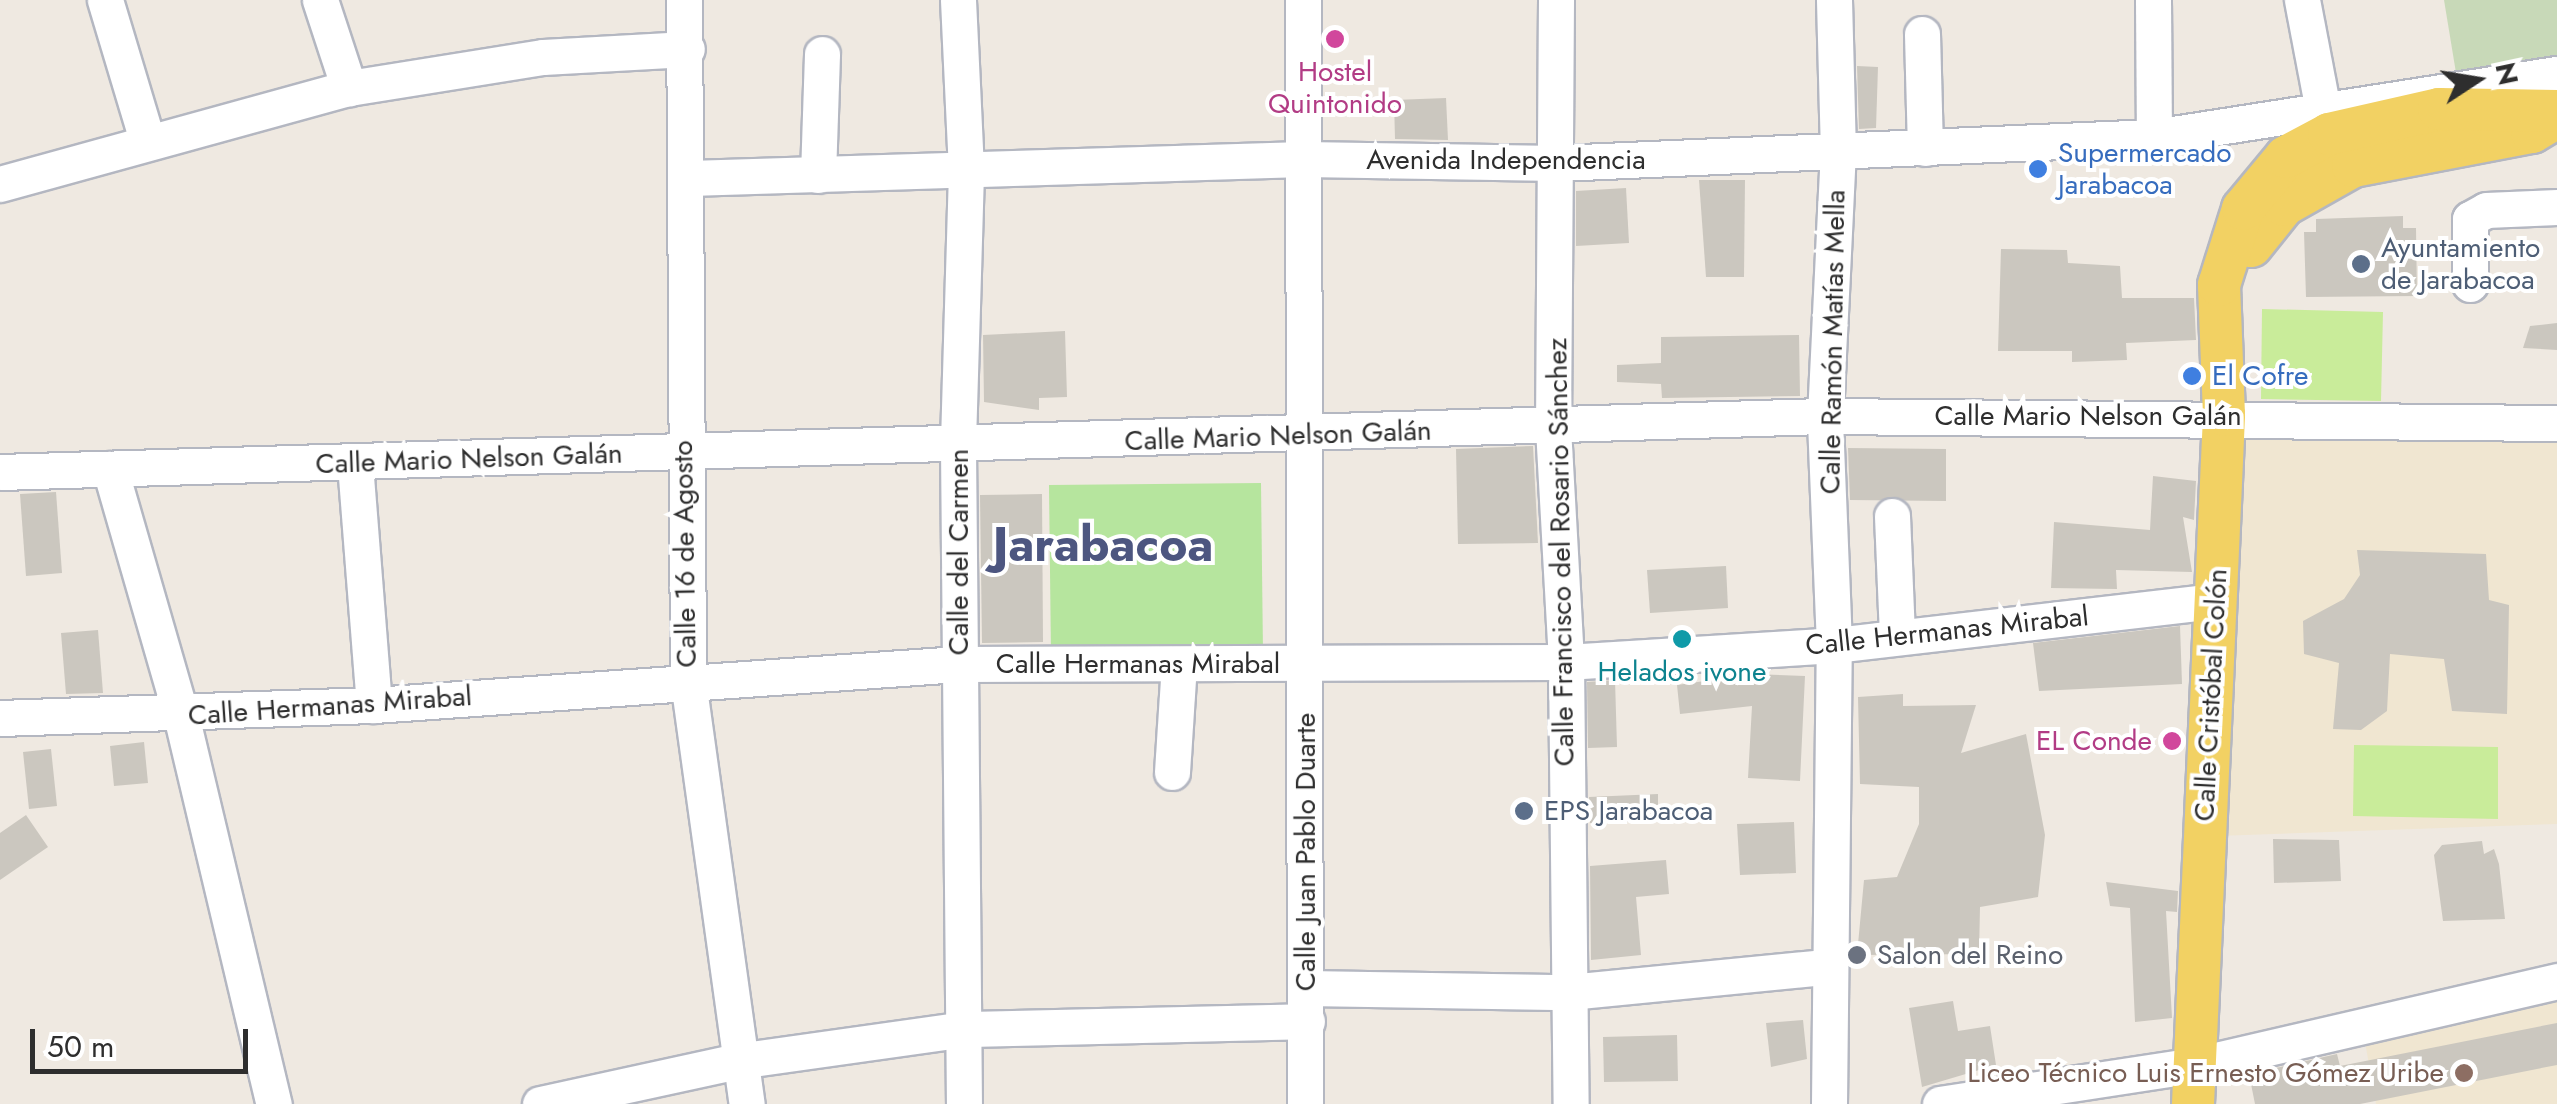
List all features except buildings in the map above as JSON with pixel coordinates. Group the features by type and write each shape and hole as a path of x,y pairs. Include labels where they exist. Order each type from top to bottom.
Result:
{"main road":[{"name":"Calle Cristóbal Colón","path":"2193,1084 2224,415 2220,285 2334,137 2532,132 2557,114"}],"street":[{"path":"105,0 148,140"},
{"path":"320,0 349,88"},
{"name":"Calle 16 de Agosto","path":"684,0 689,178 682,451 688,680 747,1104"},
{"name":"Calle del Carmen","path":"958,0 966,172 958,446 964,1104"},
{"name":"Calle Juan Pablo Duarte","path":"1304,0 1306,1104"},
{"name":"Calle Francisco del Rosario Sánchez","path":"1556,0 1558,163 1553,428 1566,662 1571,1104"},
{"name":"Calle Ramón Matías Mella","path":"1830,1104 1826,967 1834,645 1825,416 1838,153 1834,0"},
{"path":"2152,0 2154,137"},
{"path":"2302,0 2334,137"},
{"path":"1922,34 1926,148"},
{"path":"0,184 148,140 349,88 543,56 687,49"},
{"path":"818,175 822,54"},
{"name":"Avenida Independencia","path":"689,178 1303,160 1558,163 2154,137 2334,137 2557,74"},
{"path":"2470,284 2470,219 2486,210 2557,207"},
{"name":"Calle Mario Nelson Galán","path":"0,472 1302,436 1825,416 2224,415 2557,423"},
{"path":"354,464 374,705"},
{"path":"110,469 180,715 274,1104"},
{"path":"1892,516 1898,637"},
{"name":"Calle Hermanas Mirabal","path":"0,718 180,715 374,705 688,680 960,664 1566,662 1834,645 2215,601"},
{"path":"1172,772 1179,664"},
{"path":"540,1104 738,1060 965,1029 1307,1004 1568,992 1826,967"},
{"path":"1940,1104 2193,1084 2557,980"}],"shaded area":[{"path":"2557,436 2557,824 2217,836 2238,440"},
{"name":"Liceo Técnico Luis Ernesto Gómez Uribe","path":"2557,1002 2557,1104 2376,1104 2365,1042"}],"green space":[{"path":"2444,0 2557,0 2557,62 2458,85"},
{"path":"2262,309 2383,312 2381,401 2261,399"},
{"path":"1261,483 1263,653 1051,655 1049,485"},
{"path":"2354,745 2498,747 2498,819 2353,816"}],"place":[{"name":"Hostel Quintonido","path":"1335,39"},
{"name":"Supermercado Jarabacoa","path":"2038,169"},
{"name":"Ayuntamiento de Jarabacoa","path":"2361,264"},
{"name":"El Cofre","path":"2192,376"},
{"name":"Helados ivone","path":"1682,639"},
{"name":"EL Conde","path":"2172,741"},
{"name":"EPS Jarabacoa","path":"1524,811"},
{"name":"Salon del Reino","path":"1857,955"},
{"name":"Liceo Técnico Luis Ernesto Gómez Uribe","path":"2464,1073"}],"district":[{"name":"Jarabacoa","path":"1103,545"}]}
